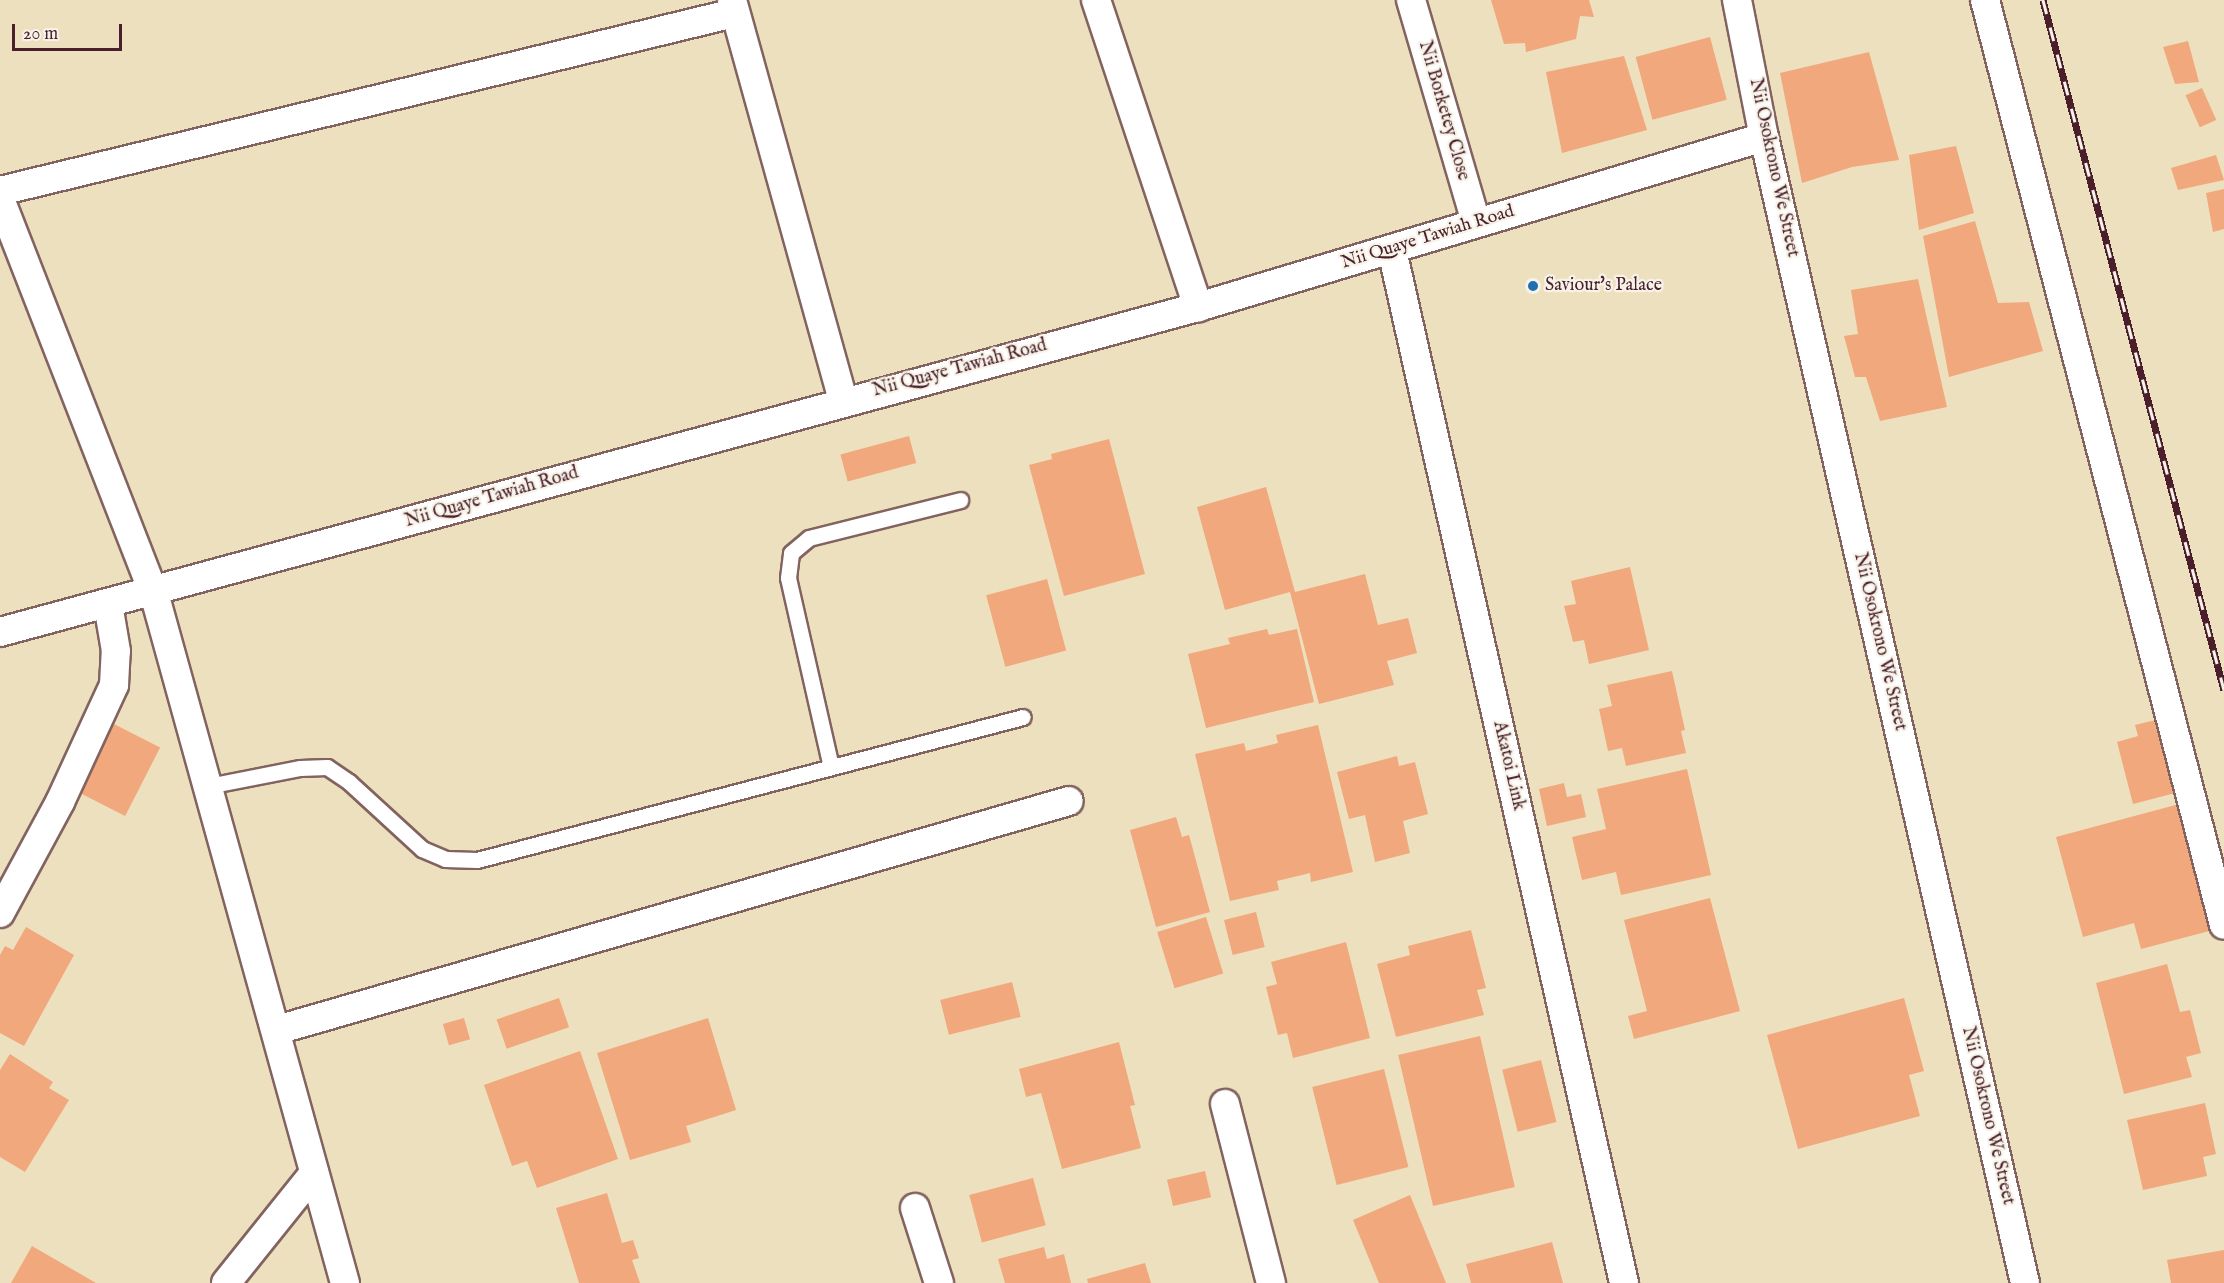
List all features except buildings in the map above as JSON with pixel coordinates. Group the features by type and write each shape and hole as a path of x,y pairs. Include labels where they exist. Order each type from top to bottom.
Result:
{"street":[{"path":"1096,0 1198,307"},
{"name":"Nii Borketey Close","path":"1411,0 1476,222"},
{"name":"Nii Osokrono We Street","path":"1737,0 1764,137 2025,1283"},
{"path":"1985,0 2224,925"},
{"path":"0,191 733,6 843,401"},
{"name":"Nii Quaye Tawiah Road","path":"0,632 154,593 843,401 1198,307 1764,137"},
{"path":"0,199 154,593 277,1030 345,1283"},
{"name":"Akatoi Link","path":"1392,250 1624,1283"},
{"path":"0,913 60,802 114,685 116,651 108,604"},
{"path":"277,1030 1069,801"},
{"path":"1225,1104 1271,1283"},
{"path":"226,1283 314,1173"},
{"path":"915,1208 939,1283"}],"lane":[{"path":"831,767 788,578 791,554 809,538 960,500"},
{"path":"208,786 300,768 327,767 349,782 422,849 445,859 477,860 1023,717"}],"railway":[{"path":"2043,0 2224,690"}],"place":[{"name":"Saviour's Palace","path":"1533,286"}]}
